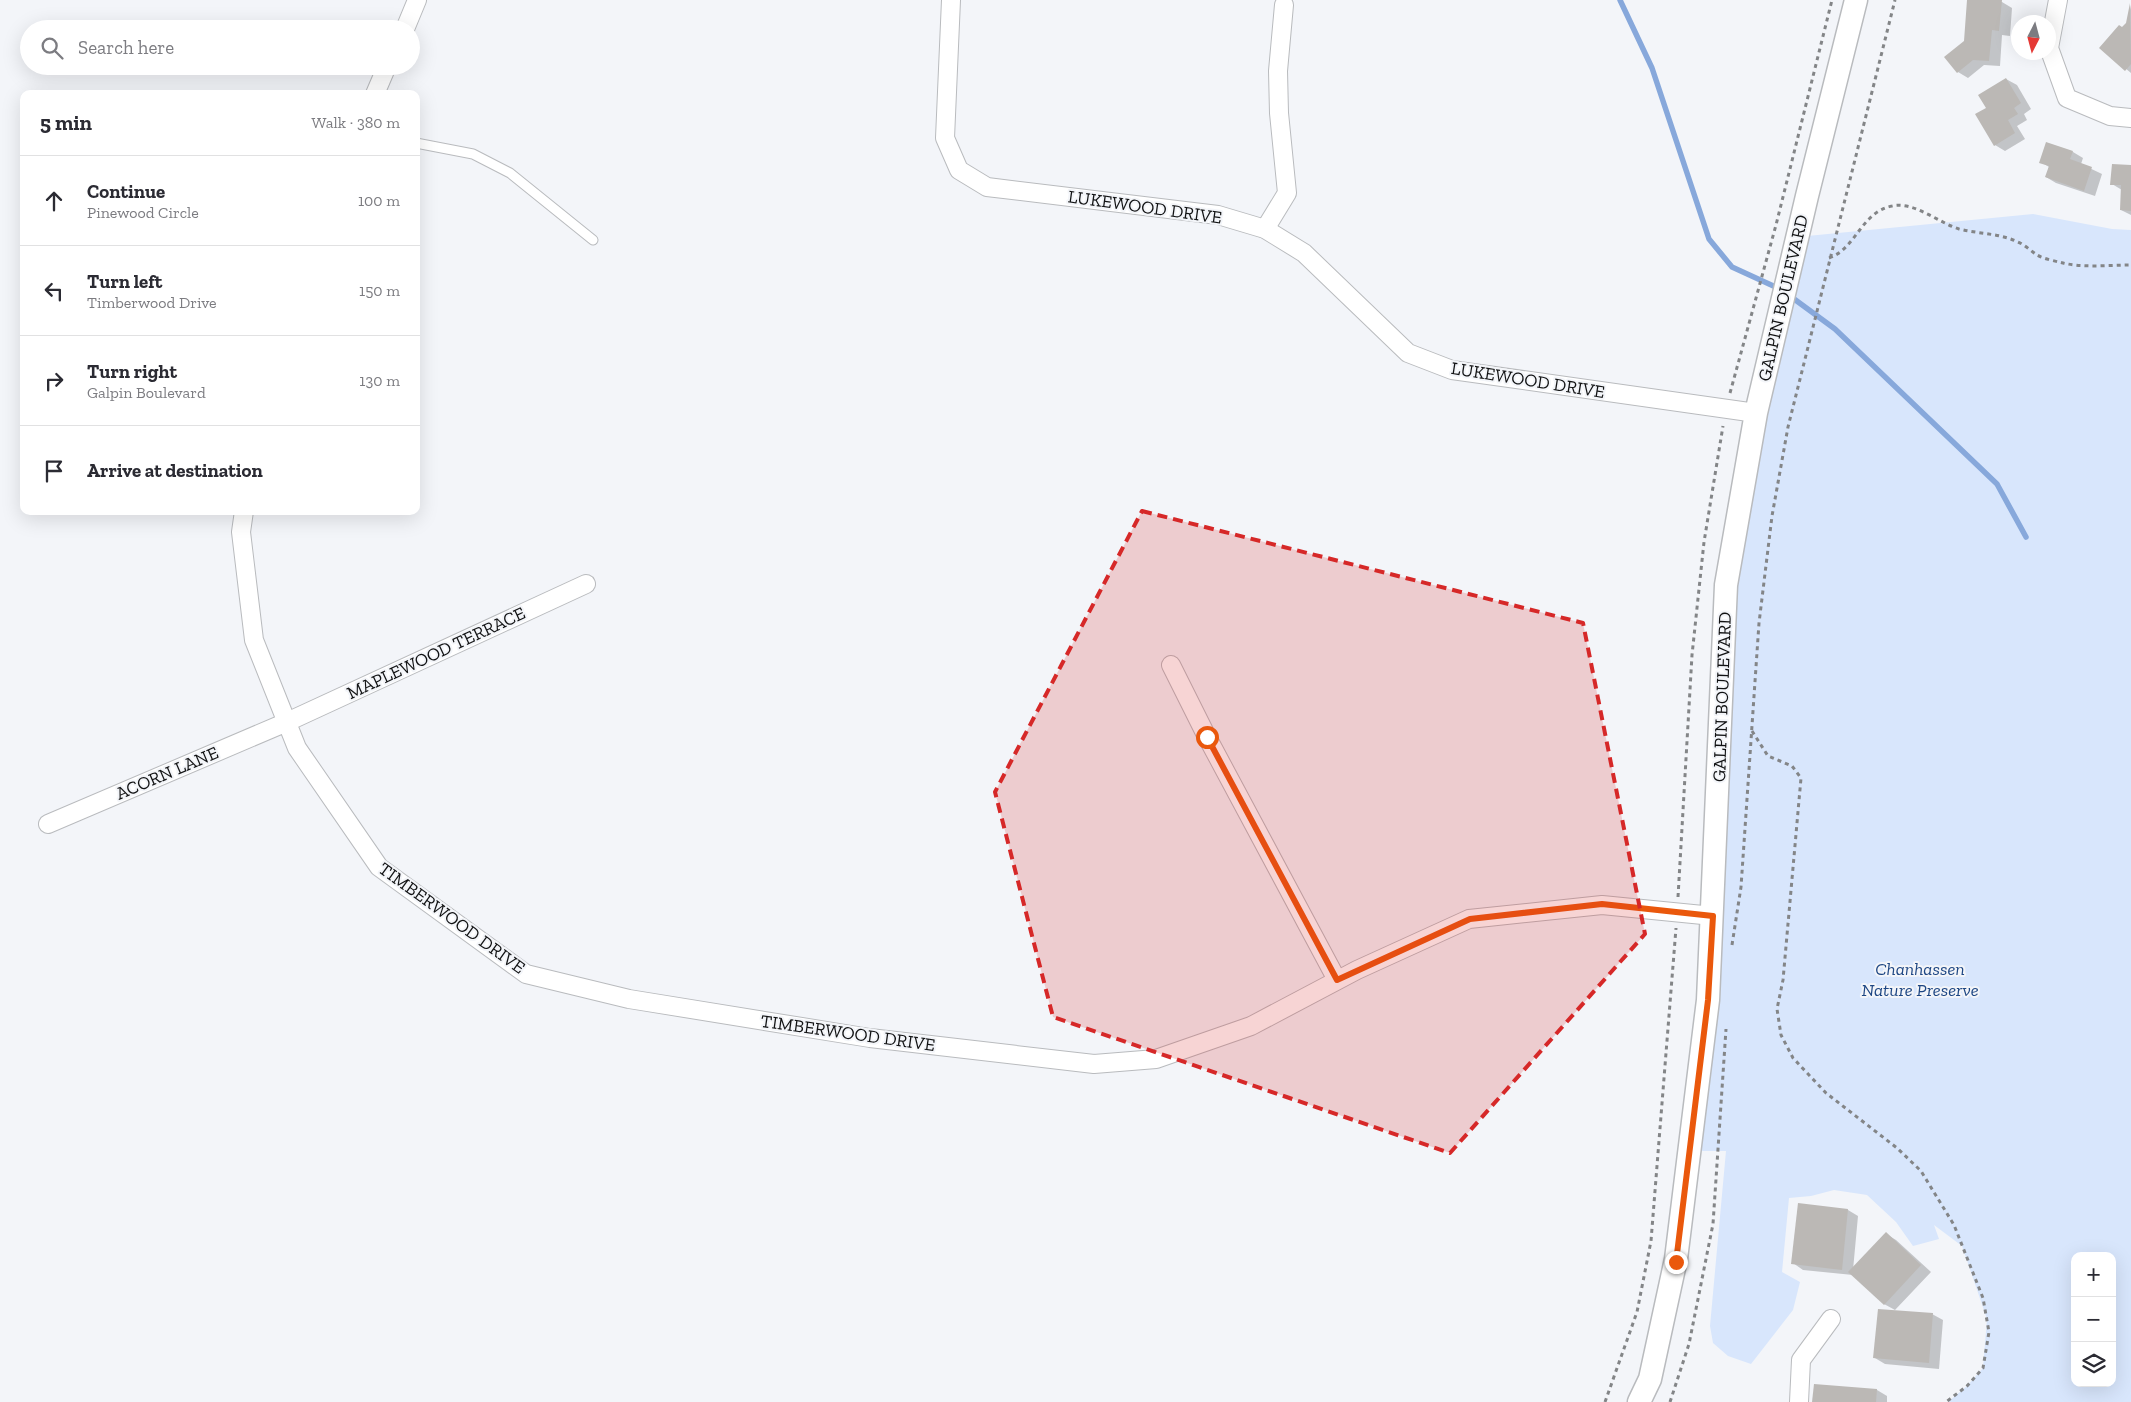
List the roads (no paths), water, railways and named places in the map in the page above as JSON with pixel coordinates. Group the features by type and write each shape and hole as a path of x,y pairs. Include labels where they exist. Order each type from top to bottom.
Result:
{"street":[{"path":"408,20 418,0"},
{"name":"LUKEWOOD DRIVE","path":"951,0 945,138 959,170 987,187 1218,215 1265,229 1304,253 1408,353 1452,370 1756,413"},
{"name":"GALPIN BOULEVARD","path":"1639,1402 1650,1379 1676,1259 1708,1000 1726,586 1756,413 1856,0"},
{"path":"2058,0 2049,48 2067,98 2110,116 2131,118"},
{"path":"1265,229 1288,193 1279,113 1278,71 1284,5"},
{"path":"377,90 384,75"},
{"name":"TIMBERWOOD DRIVE","path":"243,515 241,532 254,640 297,748 379,867 526,974 629,1000 870,1038 1094,1064 1156,1059 1250,1026 1337,980 1470,919 1602,904 1713,916"},
{"name":"MAPLEWOOD TERRACE","path":"287,722 586,584"},
{"path":"1171,665 1207,737 1337,980"},
{"name":"ACORN LANE","path":"48,824 287,722"},
{"path":"1799,1402 1801,1360 1831,1319"}],"lane":[{"path":"420,144 473,154 510,173 593,240"}],"waterway":[{"path":"1620,0 1652,68 1709,239 1732,267 1780,289"},
{"path":"1790,296 1835,329 1997,484 2026,537"}],"park label":[{"name":"Chanhassen Nature Preserve","path":"1920,980"}]}
